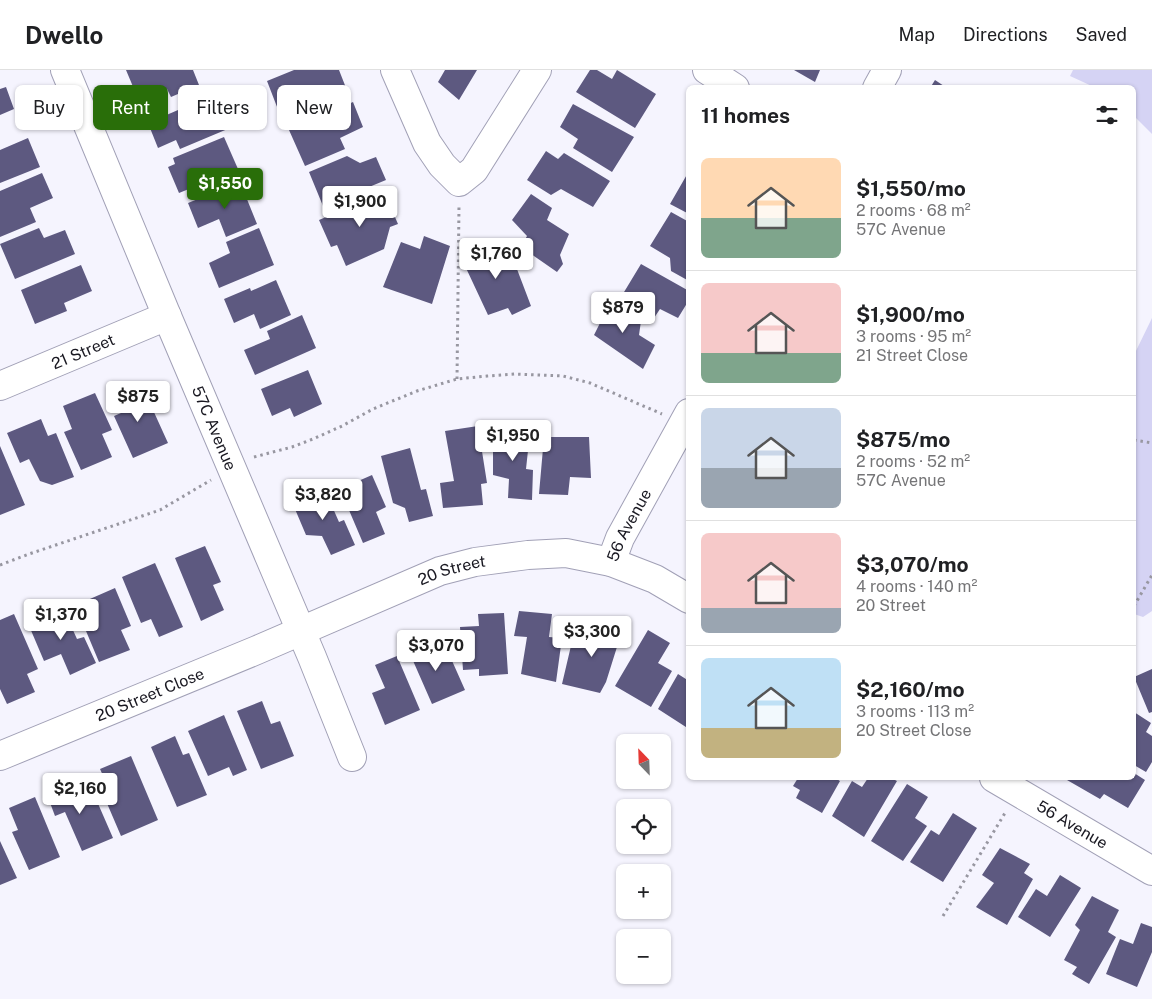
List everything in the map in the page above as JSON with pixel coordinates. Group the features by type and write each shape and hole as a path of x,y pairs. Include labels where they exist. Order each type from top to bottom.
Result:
{"street":[{"name":"57C Avenue","path":"65,70 301,631 352,757"},
{"path":"396,70 427,143 442,165 459,182 474,170 537,70"},
{"path":"707,70 730,85"},
{"path":"879,85 887,70"},
{"name":"21 Street","path":"0,386 167,316"},
{"name":"56 Avenue","path":"686,418 620,538 611,562 655,579 686,597"},
{"name":"20 Street","path":"301,631 440,571 475,562 528,555 566,553 611,562"},
{"name":"20 Street Close","path":"0,756 301,631"},
{"name":"56 Avenue","path":"998,780 1149,864"}],"path":[{"path":"457,380 459,222"},
{"path":"250,458 292,447 342,426 373,409 417,391 457,380 515,374 563,376 590,383 661,413"},
{"path":"1136,440 1152,444"},
{"path":"0,565 160,510 210,480"},
{"path":"1136,603 1152,575"},
{"path":"943,916 1005,813"}],"shaded area":[{"path":"1073,70 1152,70 1152,134 1136,118 1136,85 1090,85 1070,76"},
{"path":"1152,318 1152,611 1143,617 1136,615 1136,351"}],"building":[{"path":"126,70 193,70 199,85 178,85 178,94 171,97 168,85 132,85"},
{"path":"294,70 339,70 345,85 277,85 277,107 267,81"},
{"path":"445,70 477,70 459,100 438,82"},
{"path":"590,70 597,70 612,79 617,70 656,94 635,128 576,92"},
{"path":"794,70 820,70 815,82"},
{"path":"935,80 942,85 932,85"},
{"path":"6,87 14,109 0,115 0,89"},
{"path":"353,102 363,127 340,138 345,149 305,166 289,130 351,130 351,103"},
{"path":"573,104 634,137 612,172 573,148 578,139 560,127"},
{"path":"178,110 178,130 225,130 180,149 176,140 158,148 151,130 168,130 168,114"},
{"path":"224,137 238,169 179,193 168,167 175,164 173,158"},
{"path":"28,138 40,167 0,183 0,150"},
{"path":"546,151 558,159 564,153 610,181 593,207 561,189 551,195 527,180"},
{"path":"347,156 360,163 376,157 386,180 323,206 309,172"},
{"path":"42,173 53,198 30,208 36,222 0,237 0,191"},
{"path":"686,176 686,212 670,204"},
{"path":"240,182 257,224 226,237 219,219 198,228 188,203"},
{"path":"384,192 398,224 390,227 384,249 346,266 337,245 331,247 319,220"},
{"path":"531,194 552,208 547,220 569,234 560,255 563,264 557,272 521,247 527,236 512,220"},
{"path":"671,212 686,220 686,279 671,271 670,258 650,246"},
{"path":"39,228 44,238 65,230 75,254 15,279 0,244"},
{"path":"259,228 274,265 219,288 209,263 230,253 226,242"},
{"path":"424,236 450,246 432,304 383,287 401,242 420,249"},
{"path":"500,246 504,258 512,256 531,306 512,315 508,308 488,315 466,268 465,250"},
{"path":"641,264 686,289 686,305 678,318 660,309 652,321 618,302"},
{"path":"81,265 92,291 64,303 67,311 35,324 21,290"},
{"path":"276,280 291,315 260,329 254,314 234,323 224,299 250,288 251,291"},
{"path":"604,299 641,321 639,335 655,345 643,369 594,335 601,321 595,316"},
{"path":"302,315 316,348 255,375 244,350 270,339 267,331"},
{"path":"308,370 322,404 294,417 290,408 272,416 261,389"},
{"path":"135,385 147,412 153,410 168,443 133,458 114,416 121,413 113,395"},
{"path":"95,393 112,430 102,434 112,457 81,470 64,432 72,429 63,406"},
{"path":"41,419 48,436 56,433 74,477 52,485 40,481 29,459 20,463 7,433"},
{"path":"478,426 487,483 481,484 483,505 443,508 440,483 454,481 445,431"},
{"path":"493,430 530,432 526,469 533,470 532,500 508,498 509,479 493,475"},
{"path":"544,437 589,437 591,478 570,477 568,495 539,494"},
{"path":"0,446 25,505 0,515"},
{"path":"410,448 421,490 426,489 433,516 409,522 405,508 393,503 381,456"},
{"path":"372,475 386,507 376,512 385,534 363,543 340,489"},
{"path":"324,488 339,522 344,520 355,545 331,555 322,536 306,535 292,502"},
{"path":"205,546 221,582 213,585 224,610 201,621 175,558"},
{"path":"155,563 183,627 159,637 151,619 141,623 122,577"},
{"path":"115,588 131,626 121,630 130,650 99,662 86,631 94,628 83,602"},
{"path":"62,606 77,639 84,637 96,663 70,675 61,654 44,661 27,621"},
{"path":"519,611 552,614 549,637 562,638 556,682 521,674 527,637 514,636"},
{"path":"504,613 508,674 479,676 479,669 463,670 460,627 479,626 478,614"},
{"path":"14,614 38,669 27,674 35,692 7,704 0,689 0,620"},
{"path":"588,622 622,631 606,682 600,693 562,684 574,633 584,636"},
{"path":"648,630 670,643 658,663 672,671 651,707 615,686"},
{"path":"429,638 436,654 442,657 449,654 465,690 432,704 407,647"},
{"path":"397,656 420,710 385,725 372,693 385,688 375,665"},
{"path":"1152,669 1152,712 1149,713 1136,682 1136,676"},
{"path":"678,674 686,679 686,727 658,709"},
{"path":"262,701 271,724 280,721 294,756 261,769 237,711"},
{"path":"1136,713 1151,723 1146,732 1152,736 1152,762 1146,772 1136,766"},
{"path":"224,715 247,770 233,776 229,767 208,776 188,731"},
{"path":"175,736 183,755 189,753 207,795 177,807 151,747"},
{"path":"131,756 158,820 121,836 103,794 110,791 100,769"},
{"path":"1136,774 1145,780 1128,808 1104,794 1100,799 1067,780 1136,780"},
{"path":"75,779 85,804 96,799 113,838 82,851 65,812 55,816 46,792"},
{"path":"797,780 840,781 822,813 796,798 800,790 793,786"},
{"path":"867,780 897,781 864,837 832,816 852,781 862,787"},
{"path":"907,784 928,797 915,818 927,826 903,861 871,841"},
{"path":"35,797 60,857 29,870 12,832 18,830 9,808"},
{"path":"953,813 977,828 943,882 910,862 931,830 939,835"},
{"path":"0,841 17,878 0,885"},
{"path":"1000,848 1030,864 1024,873 1033,879 1007,925 976,907 994,883 982,875"},
{"path":"1060,875 1081,888 1050,937 1018,917 1036,889 1047,896"},
{"path":"1092,896 1119,910 1108,932 1116,937 1089,984 1072,974 1077,967 1064,960 1080,930 1075,925"},
{"path":"1141,923 1152,927 1152,952 1137,987 1106,974 1120,939 1133,944"}]}
